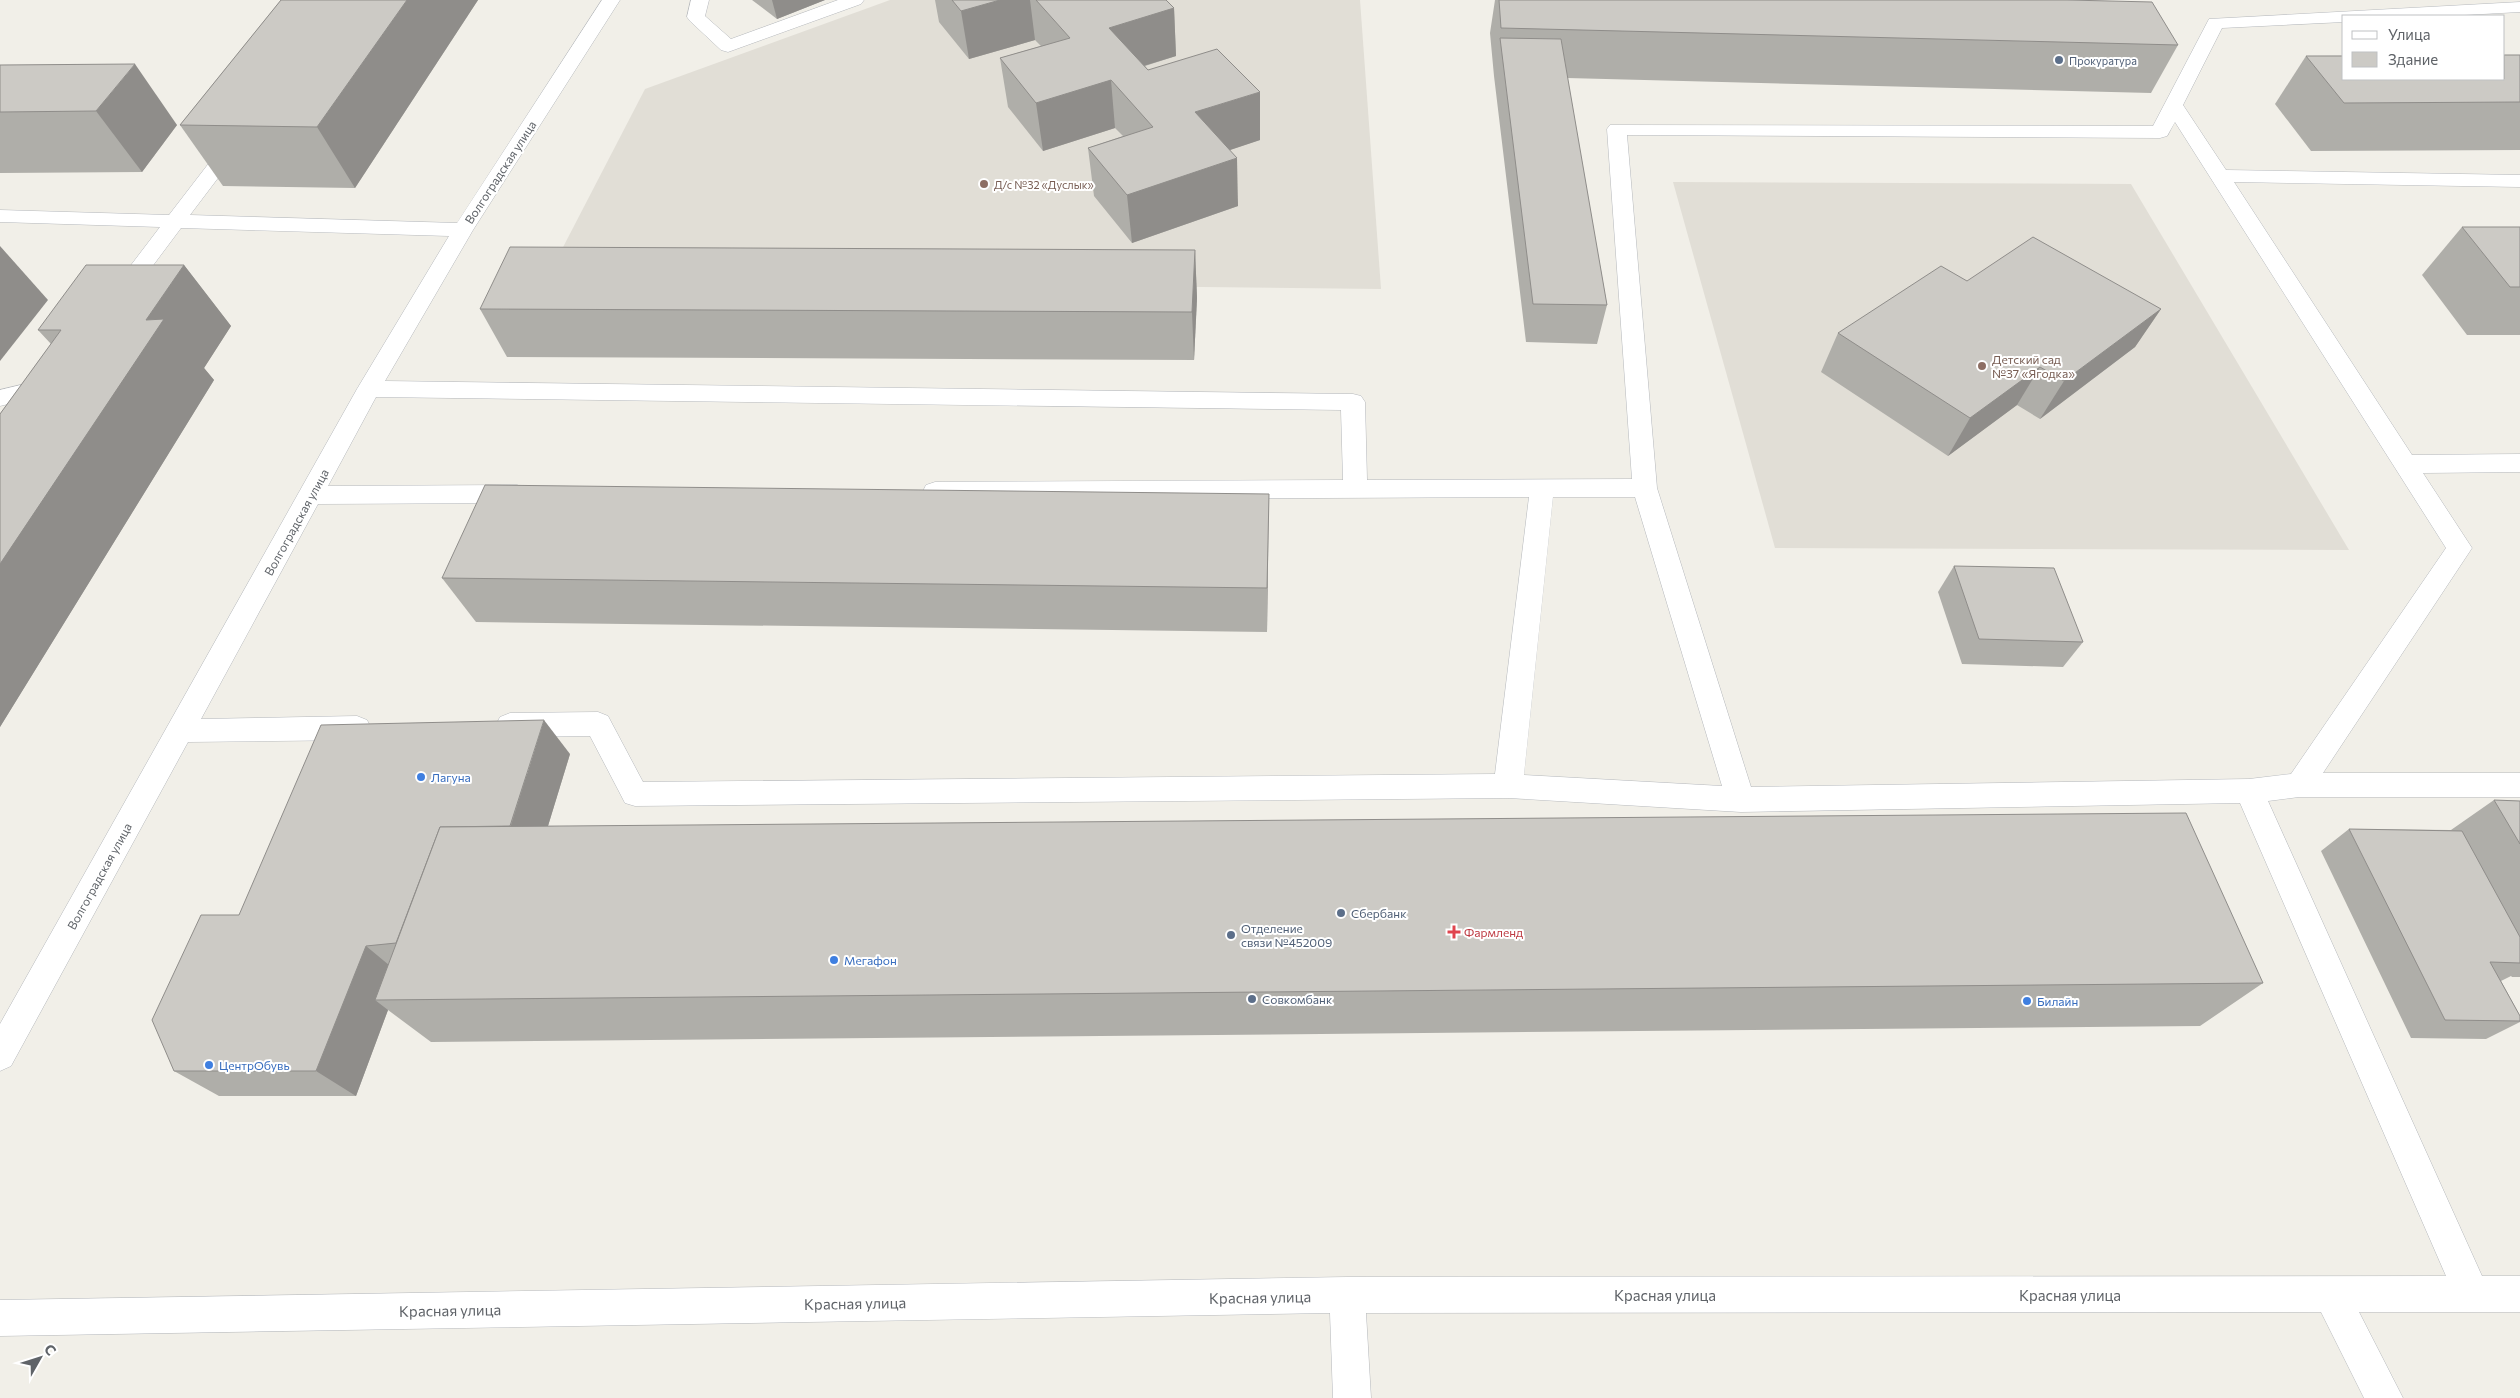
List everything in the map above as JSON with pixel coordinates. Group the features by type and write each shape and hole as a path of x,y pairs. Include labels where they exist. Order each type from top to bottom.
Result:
{"street":[{"name":"Волгоградская улица","path":"0,1055 368,389 463,230 611,0"},
{"path":"700,0 696,17 728,46 855,0"},
{"path":"2368,15 2520,7"},
{"path":"1741,800 1645,488 1617,128 2160,132 2215,23 2342,16"},
{"path":"2174,105 2459,548 2299,785"},
{"path":"110,308 247,126"},
{"path":"2220,176 2520,180"},
{"path":"0,216 463,230"},
{"path":"0,398 56,378 49,409"},
{"path":"368,389 1353,402 1355,489"},
{"path":"2405,464 2520,463"},
{"path":"1508,786 1542,488"},
{"path":"908,491 1645,488"},
{"path":"311,495 540,494"},
{"path":"488,726 598,724 635,794 1508,786 1741,800 2249,791 2299,785 2520,785"},
{"path":"180,731 379,728"},
{"path":"2249,791 2472,1294"},
{"name":"Красная улица","path":"0,1318 1347,1295 2520,1294"},
{"path":"1347,1295 1352,1398"},
{"path":"2331,1295 2384,1398"}],"shaded area":[{"name":"Д/с №32 «Дуслык»","path":"890,0 1360,0 1381,289 546,280 645,89"},
{"name":"Детский сад №37 «Ягодка»","path":"1673,182 2131,184 2349,550 1775,548"}],"building":[{"path":"281,0 407,0 317,127 180,125"},
{"path":"952,0 1000,0 961,11"},
{"path":"1036,0 1166,0 1174,8 1109,28 1148,70 1217,49 1260,92 1195,112 1237,158 1127,195 1088,148 1153,127 1111,80 1036,103 1000,58 1070,38"},
{"path":"1499,0 2068,0 2152,2 2178,45 1501,28"},
{"path":"1500,38 1561,39 1607,305 1533,304"},
{"path":"2505,55 2520,55 2520,102 2344,103 2306,56 2342,56 2342,80 2505,80"},
{"path":"135,64 96,111 0,112 0,65"},
{"path":"2462,227 2520,227 2520,287 2510,287"},
{"path":"2033,237 2161,309 2064,381 2040,367 1970,418 1838,333 1941,266 1967,281"},
{"path":"510,247 1195,250 1192,312 480,309"},
{"path":"86,265 184,265 146,320 164,319 0,564 0,414 61,330 38,330"},
{"path":"485,485 1269,494 1267,588 442,578"},
{"path":"1954,566 2054,568 2083,642 1979,639"},
{"path":"544,720 510,826 440,827 396,943 366,946 316,1071 174,1071 152,1020 201,915 239,915 321,725"},
{"path":"2494,800 2520,801 2520,844"},
{"path":"2186,813 2263,983 375,1000 440,827"},
{"path":"2349,829 2462,831 2520,937 2520,963 2490,962 2520,1016 2520,1021 2445,1020"}],"place":[{"name":"Прокуратура","path":"2059,60"},
{"name":"Д/с №32 «Дуслык»","path":"984,184"},
{"name":"Детский сад №37 «Ягодка»","path":"1982,366"},
{"name":"Лагуна","path":"421,777"},
{"name":"Сбербанк","path":"1341,913"},
{"name":"Фармленд","path":"1454,932"},
{"name":"Отделение связи №452009","path":"1231,935"},
{"name":"Мегафон","path":"834,960"},
{"name":"Совкомбанк","path":"1252,999"},
{"name":"Билайн","path":"2027,1001"},
{"name":"ЦентрОбувь","path":"209,1065"}]}
